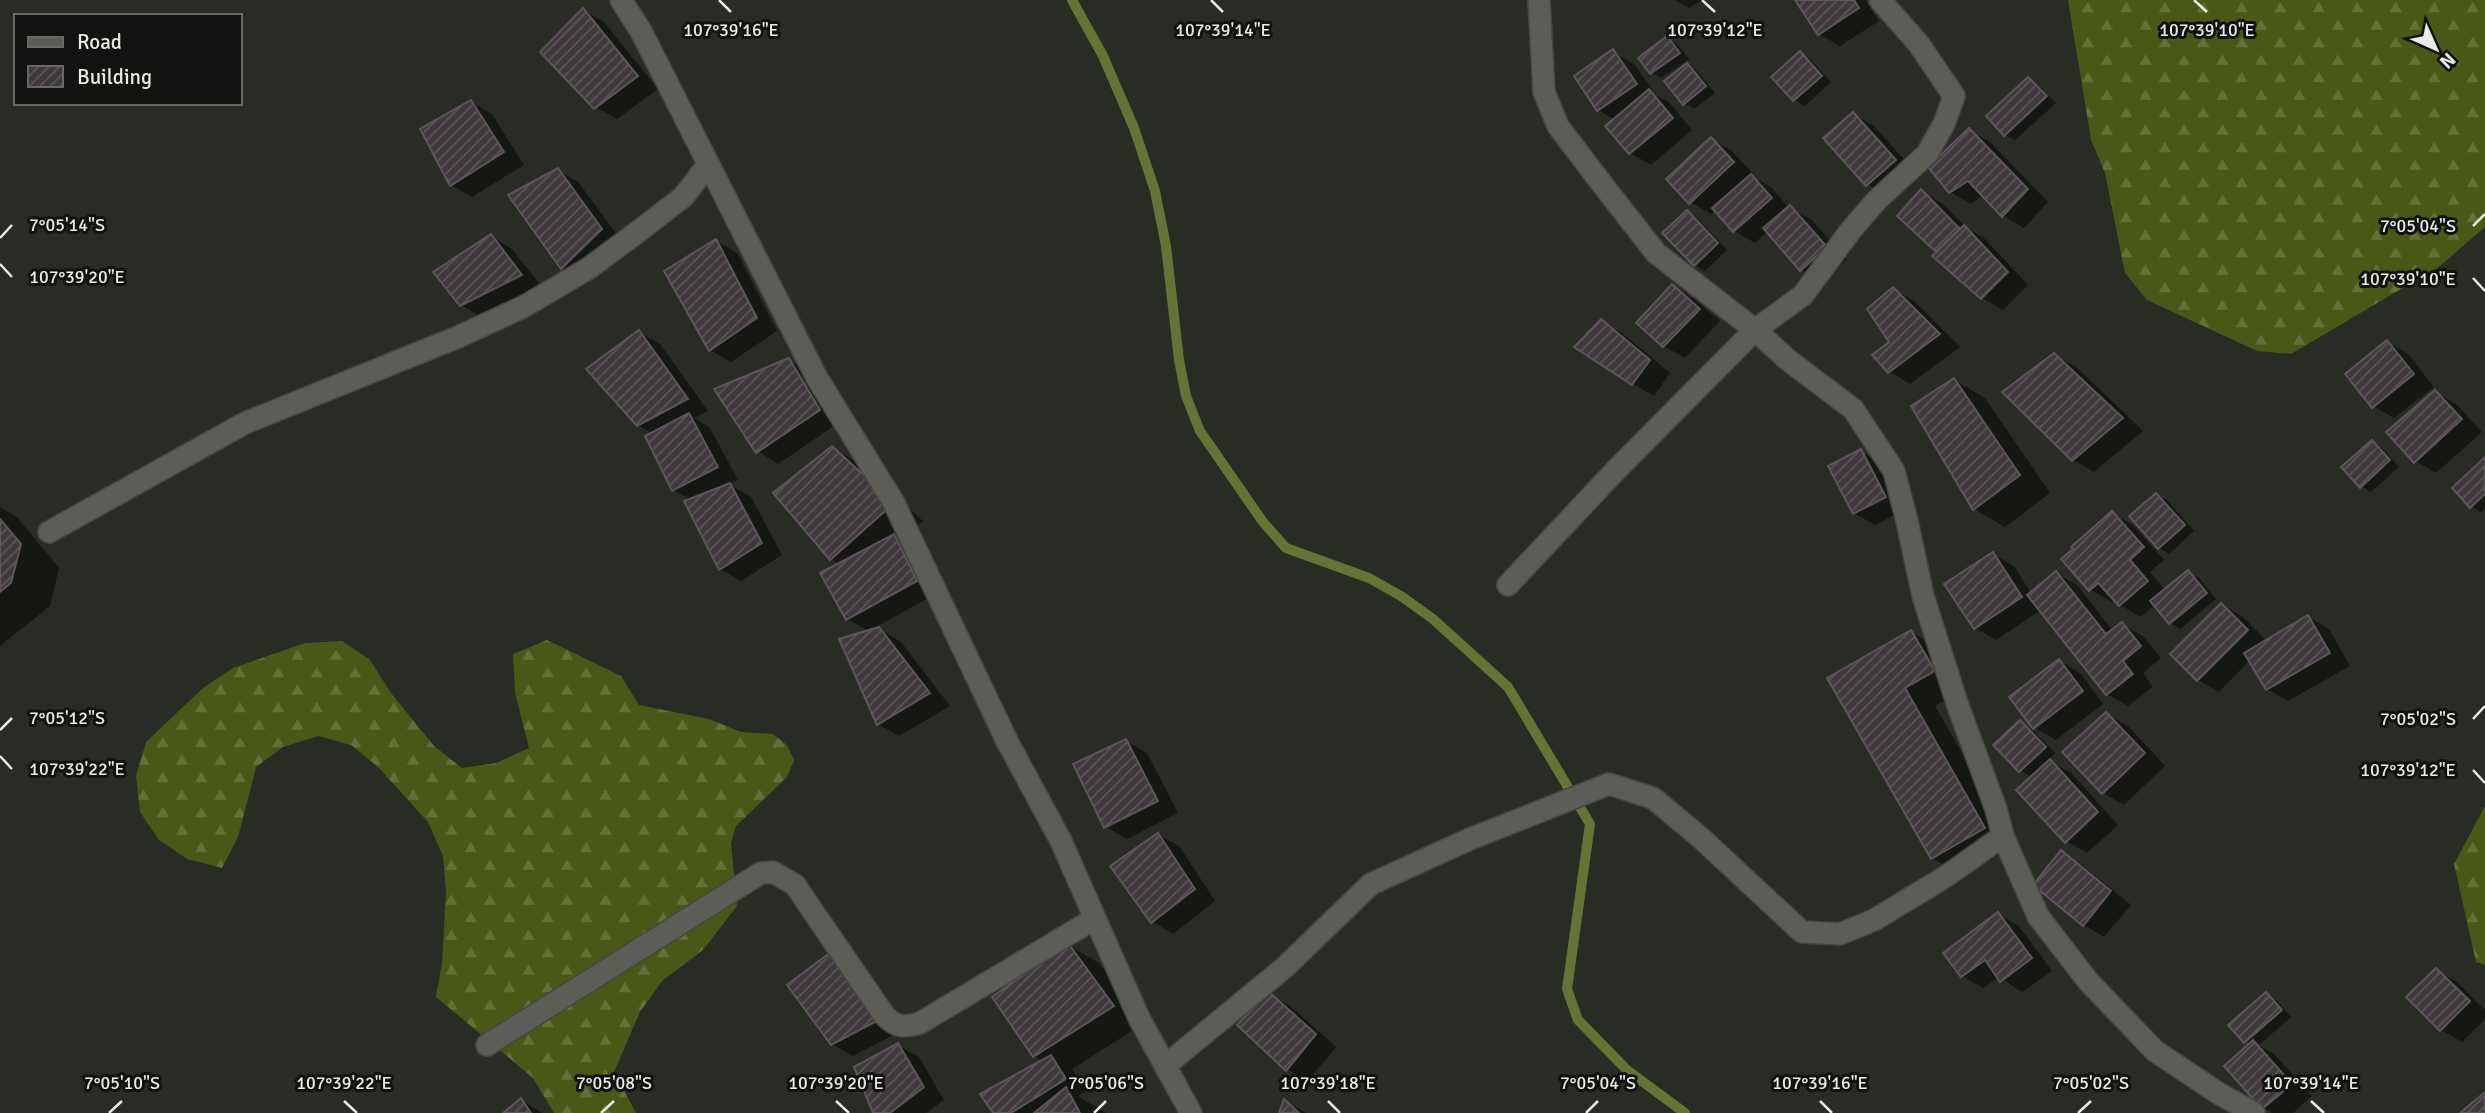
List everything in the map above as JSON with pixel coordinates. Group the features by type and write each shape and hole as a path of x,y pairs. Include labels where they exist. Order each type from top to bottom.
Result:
{"street":[{"path":"621,0 642,33 817,378 894,503 1007,741 1061,841 1139,1018 1191,1113"},
{"path":"1539,0 1544,92 1558,127 1656,253 1853,409 1894,471 1908,521 1923,596 1958,706 1996,809 2003,836 2038,916 2088,981 2155,1051 2218,1093 2254,1113"},
{"path":"1508,585 1616,470 1755,330 1803,295 1877,200 1927,154 1944,124 1954,96 1918,43 1880,0"},
{"path":"49,532 245,423 458,337 524,306 589,268 639,231 682,197 708,165"},
{"path":"1166,1065 1284,968 1371,884 1541,810 1609,784 1653,798 1702,839 1802,932 1840,934 1874,920 1945,877 2003,836"},
{"path":"487,1045 761,873 773,872 794,885 884,1015 895,1025 906,1027 920,1023 1094,919"}],"green space":[{"path":"2068,0 2485,0 2485,227 2440,266 2291,354 2257,351 2147,300 2125,273 2105,173 2091,140"},
{"path":"547,640 621,676 639,705 709,719 741,732 773,734 787,745 794,760 787,777 736,826 731,843 737,906 703,950 662,981 640,1012 614,1072 636,1113 554,1113 533,1078 436,997 442,963 446,891 443,856 428,822 378,767 351,745 318,736 283,747 256,767 238,837 222,868 187,859 159,840 140,812 136,776 146,742 203,688 233,668 305,643 342,641 370,660 391,693 434,746 462,768 496,763 529,748 515,693 513,654"},
{"path":"2485,806 2485,965 2476,962 2454,864"}],"building":[{"path":"1795,0 1854,0 1859,8 1818,35"},
{"path":"583,8 638,76 594,109 540,52"},
{"path":"1667,36 1680,53 1650,74 1638,58"},
{"path":"1613,49 1637,84 1597,111 1574,76"},
{"path":"1800,51 1822,76 1793,101 1771,77"},
{"path":"1687,63 1706,86 1683,105 1664,81"},
{"path":"2028,77 2047,96 2004,136 1986,116"},
{"path":"1649,89 1673,118 1629,154 1605,126"},
{"path":"471,100 504,152 450,186 420,129"},
{"path":"1853,112 1896,160 1866,186 1823,138"},
{"path":"1969,128 2028,189 2002,217 1968,181 1949,193 1928,167"},
{"path":"1711,137 1734,162 1689,204 1666,179"},
{"path":"558,168 602,229 561,269 508,195"},
{"path":"1751,174 1772,198 1733,232 1712,208"},
{"path":"1921,189 1960,229 1936,252 1897,216"},
{"path":"1790,205 1827,247 1800,271 1763,228"},
{"path":"1687,210 1718,243 1694,266 1662,233"},
{"path":"1964,225 2008,272 1981,299 1932,256"},
{"path":"491,234 522,275 460,306 433,272"},
{"path":"716,239 757,318 709,351 664,271"},
{"path":"1672,284 1700,309 1663,347 1636,323"},
{"path":"1893,287 1940,334 1888,373 1872,355 1889,342 1867,309"},
{"path":"1601,319 1650,360 1632,385 1574,347"},
{"path":"639,330 688,399 637,426 586,369"},
{"path":"2387,340 2414,374 2372,408 2345,374"},
{"path":"2054,353 2123,418 2072,461 2002,392"},
{"path":"789,358 820,410 756,453 714,389"},
{"path":"1954,378 2020,475 1973,510 1911,406"},
{"path":"2435,390 2462,419 2414,463 2386,432"},
{"path":"689,413 718,467 672,491 645,436"},
{"path":"2372,440 2390,460 2360,488 2341,467"},
{"path":"832,446 894,503 830,560 773,493"},
{"path":"1861,449 1886,497 1853,514 1828,466"},
{"path":"2485,457 2485,494 2470,508 2452,488"},
{"path":"730,483 762,543 719,570 684,501"},
{"path":"2156,493 2185,525 2158,549 2129,516"},
{"path":"2112,511 2144,547 2130,560 2148,581 2119,606 2098,583 2089,591 2061,559"},
{"path":"0,519 21,544 11,583 0,592"},
{"path":"894,534 917,581 846,620 820,573"},
{"path":"1993,552 2022,597 1974,629 1944,584"},
{"path":"2188,570 2207,593 2169,624 2150,601"},
{"path":"2056,571 2106,634 2122,622 2141,646 2123,661 2133,674 2106,695 2027,595"},
{"path":"2221,603 2248,630 2197,681 2170,654"},
{"path":"2308,615 2330,653 2266,690 2244,653"},
{"path":"879,627 930,693 877,725 839,639"},
{"path":"1911,630 1935,671 1905,688 1985,828 1931,859 1827,678"},
{"path":"2059,659 2083,691 2033,729 2009,697"},
{"path":"2106,712 2145,753 2102,794 2062,752"},
{"path":"2020,720 2046,747 2019,772 1993,745"},
{"path":"1126,739 1158,801 1104,828 1073,764"},
{"path":"2050,759 2098,812 2065,843 2016,790"},
{"path":"1158,833 1195,889 1151,923 1110,866"},
{"path":"2061,850 2111,891 2083,926 2033,885"},
{"path":"1998,912 2032,958 2000,982 1985,960 1961,977 1943,953"},
{"path":"1068,943 1114,1006 1033,1057 992,997"},
{"path":"831,952 879,1020 831,1045 787,985"},
{"path":"2436,968 2470,1001 2440,1031 2406,997"},
{"path":"1269,992 1316,1034 1286,1071 1237,1025"},
{"path":"2266,992 2282,1010 2244,1043 2228,1025"},
{"path":"2253,1040 2292,1084 2262,1109 2224,1066"},
{"path":"898,1043 924,1087 890,1113 873,1113 854,1067"},
{"path":"1051,1055 1066,1079 1011,1113 993,1113 980,1094"},
{"path":"1066,1087 1080,1113 1034,1113"},
{"path":"2485,1092 2485,1113 2460,1113"},
{"path":"521,1098 531,1113 503,1113"},
{"path":"1284,1099 1299,1113 1279,1113"}],"waterway":[{"path":"1072,0 1103,56 1134,128 1155,191 1166,246 1179,360 1186,396 1200,431 1263,522 1286,548 1369,578 1401,596 1433,619 1508,687 1590,824 1567,989 1578,1020 1627,1070 1685,1113"}]}
